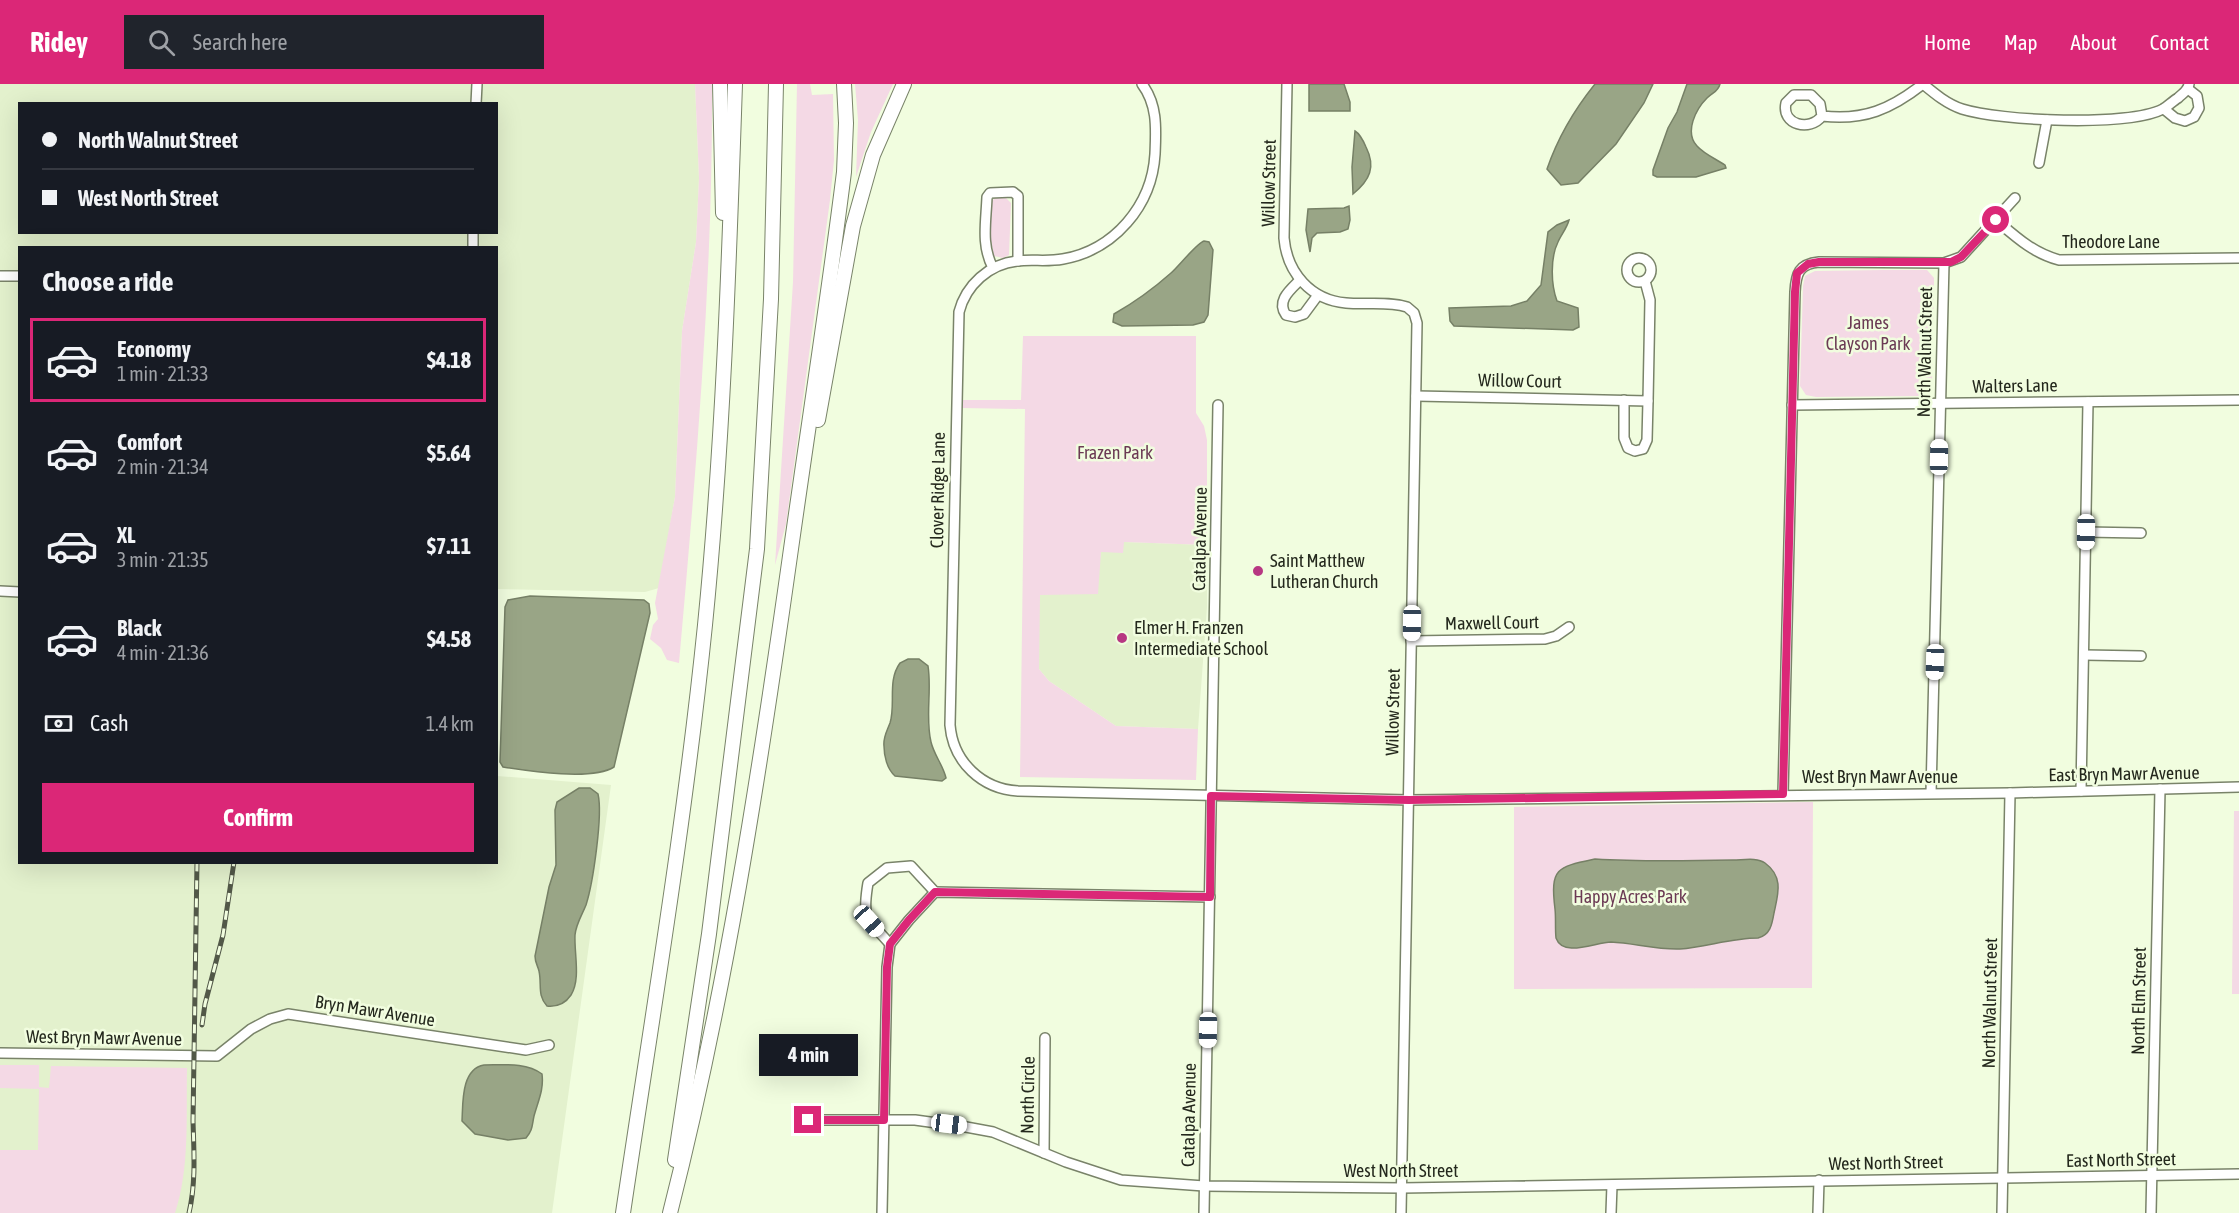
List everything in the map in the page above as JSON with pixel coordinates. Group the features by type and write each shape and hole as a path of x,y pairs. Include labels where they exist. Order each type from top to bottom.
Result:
{"highway":[{"path":"720,84 727,308"},
{"path":"622,1213 678,842 705,626 717,496 735,84"},
{"path":"669,1213 709,934 757,549 771,299 776,84"},
{"path":"669,1213 696,1108 742,870 764,739 844,172 846,123 844,84"},
{"path":"801,476 815,438 853,226 873,155 904,84"}],"street":[{"path":"476,102 477,84"},
{"name":"Clover Ridge Lane","path":"1142,84 1149,95 1155,113 1155,149 1150,184 1136,212 1114,237 1092,250 1054,261 1018,261 993,268 971,287 961,306 958,320 950,719 955,747 963,762 978,778 990,785 1009,791 1211,796"},
{"name":"Willow Street","path":"1287,84 1284,238 1287,254 1300,280 1318,295 1338,302 1400,305 1412,310 1417,323 1401,1213"},
{"path":"1822,116 1848,118 1874,113 1899,102 1923,84 1940,98 1963,109 2047,120 2147,115 2164,109 2189,87 2197,96 2199,108 2194,117 2186,122 2175,118 2164,109"},
{"path":"2039,163 2047,120"},
{"path":"993,268 986,254 985,244 987,197 990,193 1013,192 1018,196 1018,261"},
{"name":"North Walnut Street","path":"1931,793 1944,263 1961,257 2015,198"},
{"name":"Theodore Lane","path":"1996,220 2029,247 2059,260 2239,258"},
{"path":"1783,794 1796,276 1800,269 1808,264 1819,262 1944,263"},
{"path":"0,276 18,276"},
{"path":"1300,280 1282,301 1282,308 1287,315 1295,317 1304,314 1318,295"},
{"path":"1624,400 1624,441 1628,448 1637,451 1644,448 1647,440 1650,300 1645,281"},
{"name":"Willow Court","path":"1416,396 1648,401"},
{"name":"Walters Lane","path":"1792,405 2239,400"},
{"path":"2081,791 2088,402"},
{"name":"Catalpa Avenue","path":"1204,1213 1218,405"},
{"path":"2086,532 2141,533"},
{"path":"0,591 18,592"},
{"name":"Maxwell Court","path":"1411,641 1545,639 1556,636 1569,627"},
{"path":"2084,655 2141,656"},
{"name":"East Bryn Mawr Avenue","path":"2010,793 2239,788"},
{"name":"North Elm Street","path":"2151,1213 2160,789"},
{"name":"North Walnut Street","path":"2002,1213 2010,793"},
{"name":"West Bryn Mawr Avenue","path":"1211,796 1409,800 2010,793"},
{"path":"890,944 869,921 864,908 868,883 887,868 911,866 935,892 1210,897"},
{"path":"882,1213 887,967 890,944 935,892"},
{"name":"Bryn Mawr Avenue","path":"207,1057 217,1056 251,1029 270,1019 288,1014 526,1050 549,1045"},
{"name":"North Circle","path":"1044,1153 1045,1038"},
{"name":"West Bryn Mawr Avenue","path":"0,1053 207,1057"},
{"name":"West North Street","path":"808,1120 915,1120 966,1126 993,1132 1121,1180 1204,1185 1402,1188 2003,1178"},
{"name":"East North Street","path":"2003,1178 2239,1174"},
{"path":"1818,1213 1819,1180"},
{"path":"1611,1213 1612,1185"}],"shaded area":[{"path":"0,84 695,84 699,178 696,242 682,331 675,497 659,588 645,592 498,589 498,246 18,246 18,864 498,864 498,776 611,785 552,1213 0,1213"},
{"path":"1309,84 1344,84 1350,102 1350,111 1309,111"},
{"path":"1595,84 1653,84 1644,103 1616,144 1578,183 1561,185 1547,169 1567,124"},
{"path":"1687,84 1720,84 1699,108 1693,121 1692,134 1693,140 1700,149 1725,165 1726,168 1696,177 1657,177 1653,175 1653,170"},
{"path":"1355,131 1366,147 1371,167 1364,184 1353,194 1352,167"},
{"path":"1349,206 1348,229 1340,232 1317,233 1312,238 1310,252 1306,230 1308,209"},
{"path":"1569,220 1555,248 1553,280 1557,301 1578,308 1579,327 1573,330 1454,326 1450,321 1449,308 1511,306 1527,301 1541,285 1548,232"},
{"path":"1204,241 1209,242 1213,250 1208,315 1204,322 1193,325 1122,326 1113,322 1114,314 1157,284"},
{"name":"Elmer H. Franzen Intermediate School","path":"1124,542 1207,545 1207,607 1198,729 1116,726 1049,681 1039,669 1039,595 1099,565 1101,552"},
{"path":"530,596 644,600 649,604 650,613 614,767 591,773 560,774 503,767 500,762 505,607 508,600"},
{"path":"908,659 919,659 928,666 929,733 932,747 946,778 942,781 895,776 886,762 884,740 892,716 894,677 900,663"},
{"path":"579,788 590,788 598,794 599,817 594,866 589,895 576,931 574,989 563,1003 547,1006 541,994 539,969 535,956 549,887 556,865 555,810 557,802"},
{"path":"1595,859 1664,861 1750,859 1762,861 1775,874 1778,886 1771,925 1765,935 1758,938 1738,939 1680,949 1611,942 1580,948 1565,947 1556,938 1555,877 1572,864"},
{"path":"484,1065 522,1066 542,1074 540,1095 531,1130 526,1138 508,1140 475,1134 462,1121 463,1096 467,1080 476,1068"}],"green space":[{"path":"695,84 712,84 712,157 697,446 679,663 667,660 661,648 650,639 653,625 658,619 655,603 675,497 682,331 696,242 699,178"},
{"path":"797,84 810,84 812,95 833,94 834,160 786,524 775,565 793,282"},
{"path":"855,84 893,84 871,132 856,177 858,120"},
{"path":"997,196 1005,197 1011,203 1009,255 1003,258 994,256 991,242 991,202"},
{"name":"James Clayson Park","path":"1927,270 1934,278 1930,392 1922,396 1816,397 1806,395 1800,386 1805,276 1815,271"},
{"name":"Frazen Park","path":"1023,336 1196,336 1196,413 1204,426 1207,440 1207,545 1124,542 1123,553 1101,552 1098,594 1040,595 1039,669 1049,681 1116,726 1198,729 1196,780 1020,777 1025,409 962,408 962,400 1021,400"},
{"name":"Happy Acres Park","path":"1813,802 1812,988 1514,989 1514,807"},
{"path":"2234,811 2239,811 2239,994 2232,994"},
{"path":"0,1065 39,1065 39,1087 49,1088 51,1066 187,1068 185,1160 175,1213 0,1213 0,1150 38,1150 39,1089 0,1088"}],"railway":[{"path":"189,1213 194,1167 197,864"},
{"path":"202,1025 205,1004 223,935 234,864"}],"place":[{"name":"Saint Matthew Lutheran Church","path":"1258,571"},
{"name":"Elmer H. Franzen Intermediate School","path":"1122,638"}],"route":[{"path":"808,1120 884,1120 887,967 890,944 935,892 1210,897 1211,796 1409,800 1783,794 1797,273 1808,264 1819,262 1951,262 1961,257 1996,220"}]}
